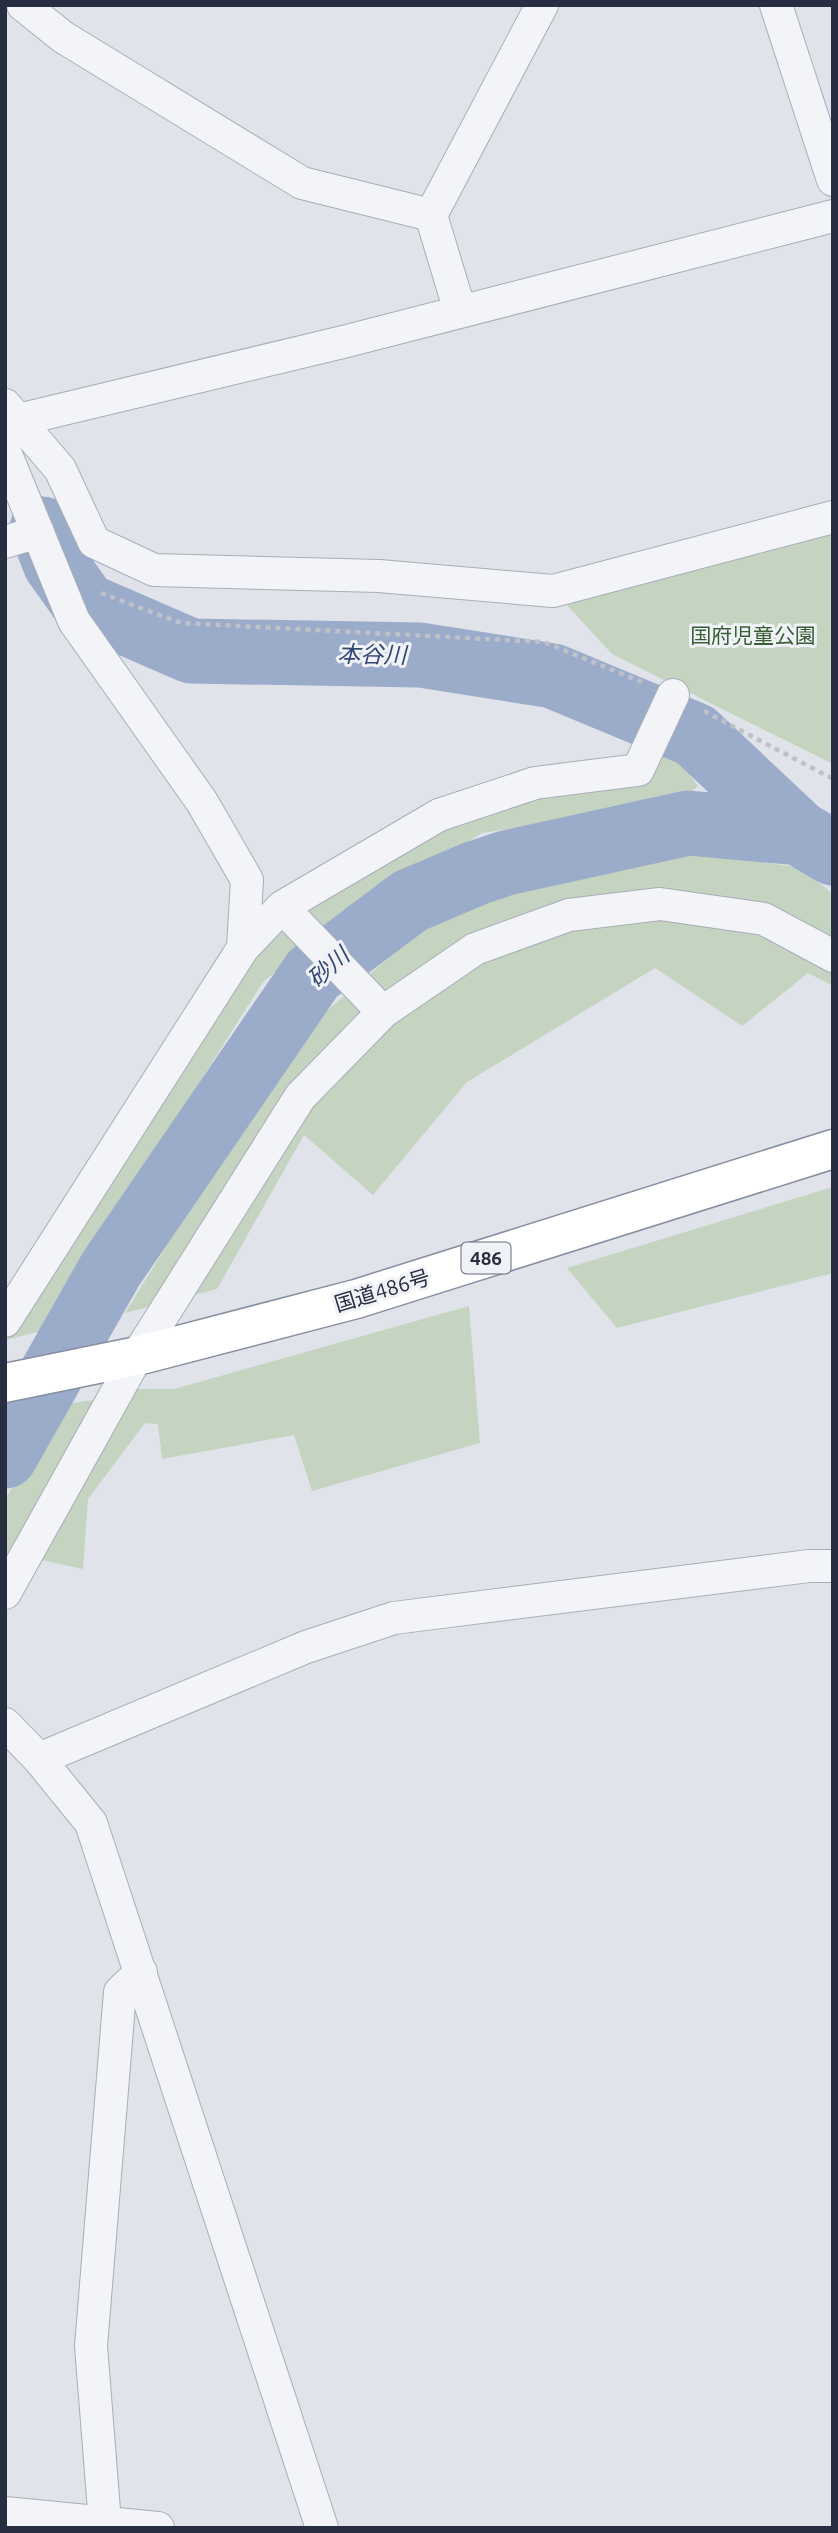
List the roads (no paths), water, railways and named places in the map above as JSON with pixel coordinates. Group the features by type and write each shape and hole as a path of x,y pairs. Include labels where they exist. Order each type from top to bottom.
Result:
{"highway":[{"name":"国道486号","path":"5,1383 137,1356 356,1299 833,1149"}],"street":[{"path":"23,5 63,37 302,183 431,215"},
{"path":"460,310 431,215 542,5"},
{"path":"776,5 833,180"},
{"path":"10,418 347,341 833,216"},
{"path":"10,418 60,469 94,542 154,570 379,576 553,591 833,517"},
{"path":"5,452 74,621 202,802 247,880 243,948"},
{"path":"5,542 38,532"},
{"path":"5,1321 243,948 282,907 439,815 535,783 638,770 673,695"},
{"path":"5,1593 137,1356 300,1097 383,1012 474,949 569,915 660,904 764,919 833,956"},
{"path":"282,907 383,1012"},
{"path":"39,1759 306,1647 394,1618 809,1566 833,1566"},
{"path":"5,1724 39,1759 91,1823 322,2528 315,2528"},
{"path":"105,2523 91,2346 120,1992 141,1972"},
{"path":"9,2518 158,2528"}],"waterway":[{"name":"本谷川","path":"42,529 55,563 85,605 191,651 420,655 553,676 695,735 799,833"},
{"name":"砂川","path":"5,1456 111,1269 313,974 410,901 506,863 688,823 799,833 833,853"}],"park label":[{"name":"国府児童公園","path":"753,635"}]}
